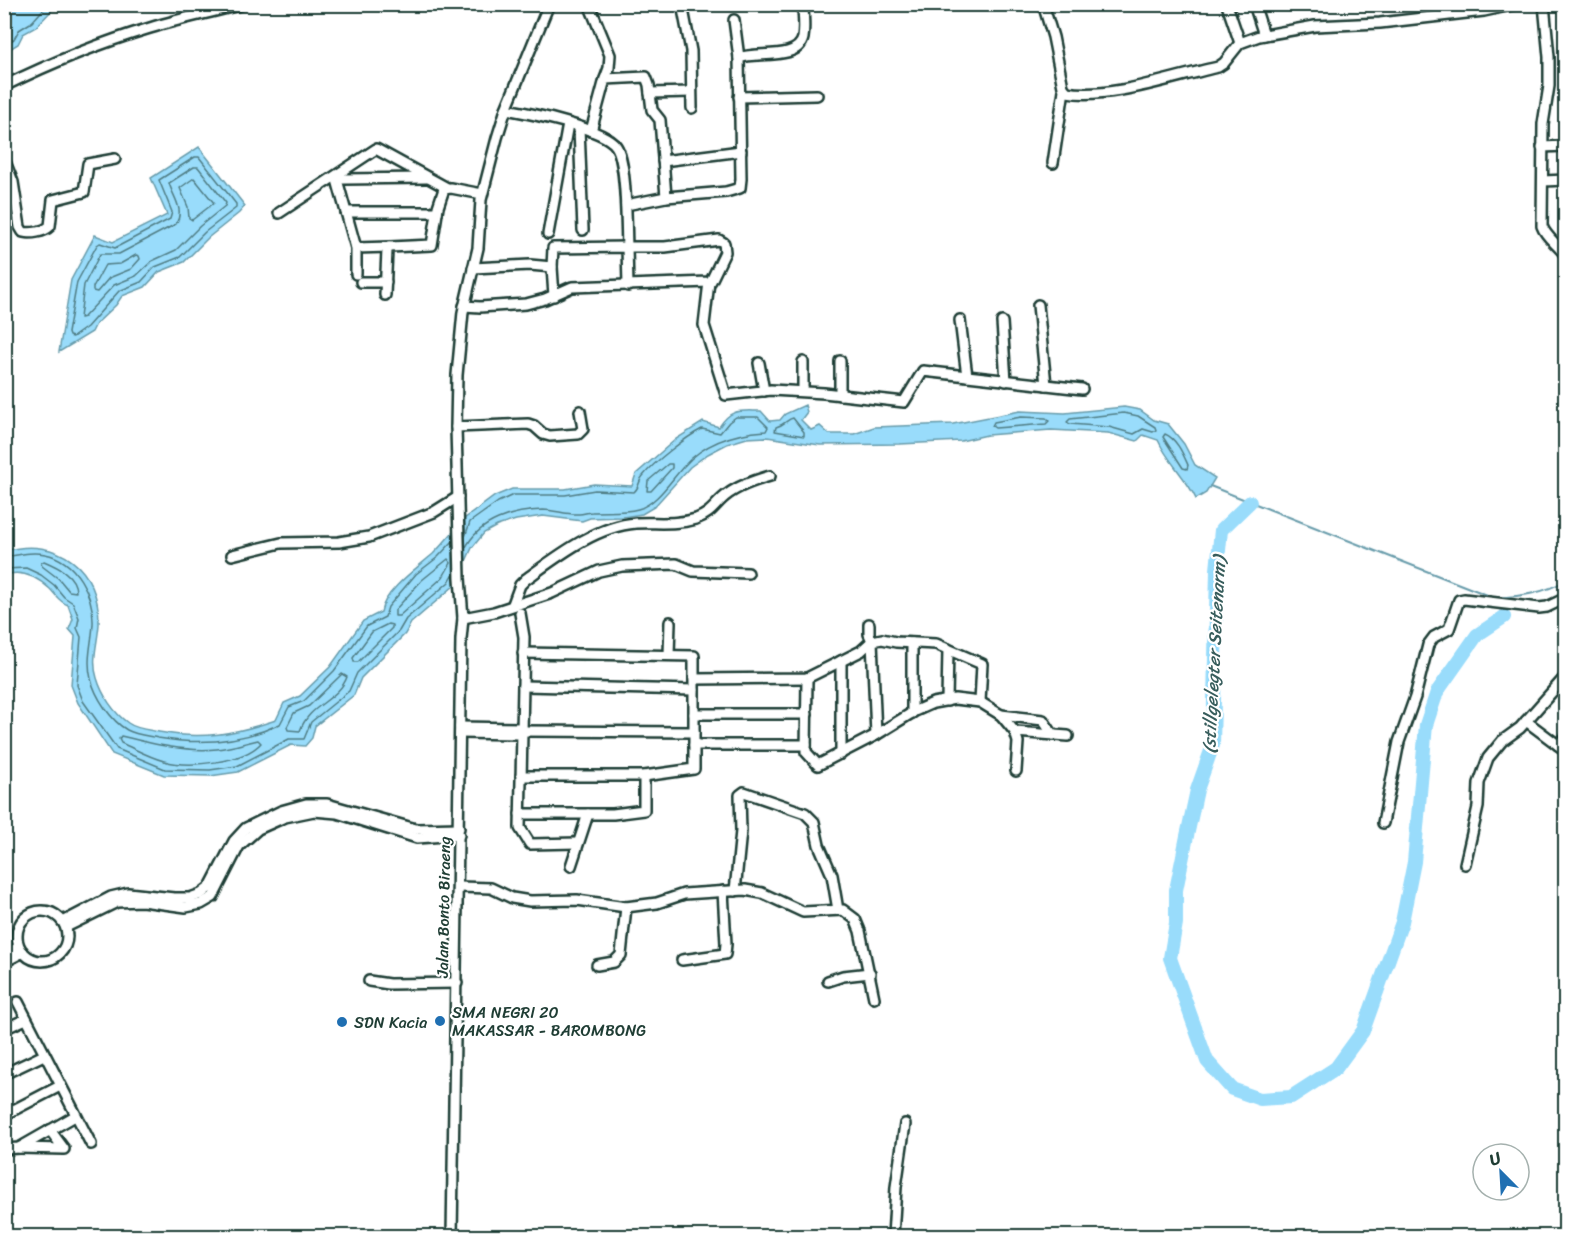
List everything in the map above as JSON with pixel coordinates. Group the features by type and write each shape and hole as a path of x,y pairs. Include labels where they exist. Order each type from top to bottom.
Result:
{"street":[{"path":"4,86 48,66 126,36 180,19 244,4"},
{"name":"Jalan Bonto Biraeng","path":"452,1236 463,618 458,524 457,369 464,306 478,248 483,194 506,109 549,4"},
{"path":"589,4 610,55 609,68 591,131"},
{"path":"682,4 691,51 692,108"},
{"path":"739,58 747,55 783,53 801,43 803,4"},
{"path":"1043,4 1065,90 1053,163"},
{"path":"1229,4 1227,5 1240,43"},
{"path":"1254,4 1264,35"},
{"path":"1065,90 1075,93 1115,90 1218,67 1240,43 1264,35 1315,26 1380,23 1484,11 1516,4"},
{"path":"1544,4 1549,86 1543,124 1542,229 1558,244 1566,256"},
{"path":"626,205 666,197 737,190 741,179 741,151 739,58 734,20"},
{"path":"605,79 646,77 652,110 660,120 666,197"},
{"path":"650,93 691,92"},
{"path":"740,97 817,95"},
{"path":"506,109 591,131 610,140 617,148 626,205 628,286"},
{"path":"548,234 568,124"},
{"path":"579,128 583,230"},
{"path":"1542,147 1566,146"},
{"path":"279,213 376,149 447,188 483,194"},
{"path":"663,161 741,151"},
{"path":"4,159 13,182 20,227 29,233 47,229 50,226 53,200 84,192 88,164 115,159"},
{"path":"336,176 344,179 428,178"},
{"path":"336,176 356,248 358,278 386,282"},
{"path":"1543,181 1566,180"},
{"path":"356,248 431,246 443,190 447,188"},
{"path":"346,212 437,212"},
{"path":"464,306 526,304 554,296 572,287 708,282 711,281 725,252 724,243 720,241 665,247 553,248 554,296"},
{"path":"386,295 389,248"},
{"path":"473,268 530,265 552,267"},
{"path":"708,282 704,325 726,396 764,390 840,394 904,402 923,371 1082,389"},
{"path":"1038,305 1046,385"},
{"path":"960,320 967,376"},
{"path":"1002,321 1006,381"},
{"path":"840,361 840,394"},
{"path":"803,362 803,392"},
{"path":"759,363 764,390"},
{"path":"456,427 528,424 548,436 575,434 583,429 580,411"},
{"path":"513,604 517,591 526,579 594,535 635,523 674,523 697,519 712,511 733,490 770,476"},
{"path":"232,555 282,543 339,542 369,537 434,512 458,497"},
{"path":"463,618 494,612 552,592 599,571 622,566 676,564 693,570 748,573"},
{"path":"1383,823 1399,742 1415,697 1428,645 1434,637 1449,629 1459,600 1464,598 1539,608 1547,607 1566,598"},
{"path":"520,613 524,637 520,828 530,844 578,843"},
{"path":"669,655 670,622"},
{"path":"868,624 868,634 872,641 876,735"},
{"path":"694,679 807,678 861,651 872,641 882,639 936,644 982,664 980,702"},
{"path":"912,643 912,713"},
{"path":"947,700 948,649"},
{"path":"521,776 644,776 694,770 694,656 523,653"},
{"path":"841,661 841,754"},
{"path":"1465,864 1478,807 1479,783 1484,767 1495,748 1516,732 1566,676"},
{"path":"807,678 806,752 818,765 876,735 912,713 933,703 955,699 980,702 1001,715 1015,732 1018,742 1016,771"},
{"path":"523,686 694,690"},
{"path":"694,714 807,714"},
{"path":"1001,715 1043,720 1053,735"},
{"path":"1526,721 1562,748 1566,736"},
{"path":"460,730 694,732"},
{"path":"1015,732 1068,736"},
{"path":"694,745 806,745"},
{"path":"520,814 613,814 644,810 644,776"},
{"path":"735,891 741,831 740,795 744,792 805,813 812,818 819,845 832,875 838,910"},
{"path":"65,924 117,902 142,901 186,907 201,904 213,897 239,846 258,829 285,817 314,811 337,813 417,838 459,832"},
{"path":"571,866 588,814"},
{"path":"459,887 490,888 512,898 530,901 577,900 626,907 657,903 684,894 735,891 762,893 803,912 838,910 848,913 858,924 874,998"},
{"path":"682,960 725,954 723,891"},
{"path":"597,965 614,962 621,955 626,907"},
{"path":"47,911 55,914 65,924 67,943 57,957 41,962 33,960 21,949 17,933 19,926 30,914 47,911"},
{"path":"4,954 21,949"},
{"path":"4,962 21,949"},
{"path":"828,981 843,976 870,973"},
{"path":"369,981 389,984 456,983"},
{"path":"18,1002 91,1144"},
{"path":"4,1029 26,1019"},
{"path":"4,1074 44,1055"},
{"path":"4,1115 60,1086"},
{"path":"19,1148 75,1116"},
{"path":"893,1236 896,1187 905,1124"},
{"path":"4,1149 63,1149 50,1130"}],"water":[{"path":"4,5 55,5 36,27 23,34 18,44 5,52"},
{"path":"199,147 245,206 184,262 159,272 145,287 122,296 96,324 92,332 59,352 71,280 95,235 113,242 167,215 151,178"},
{"path":"805,405 807,412 801,420 811,430 820,426 829,434 854,434 874,427 953,424 1020,411 1065,413 1124,407 1140,410 1154,420 1168,424 1184,444 1195,465 1215,478 1206,493 1196,499 1158,440 1143,435 1137,441 1108,433 1051,430 987,435 961,441 820,445 767,437 747,438 727,444 690,467 654,507 642,514 590,518 582,521 543,516 516,520 484,533 472,548 455,585 411,623 405,634 361,678 354,695 315,726 312,738 305,746 291,745 238,772 210,776 164,775 112,754 78,703 71,685 75,636 69,629 73,619 68,605 34,578 17,573 5,575 5,551 24,548 42,548 58,553 72,561 83,572 92,587 97,604 99,624 95,671 97,678 109,703 128,723 143,729 175,734 204,735 232,732 276,720 284,703 300,696 330,667 363,621 381,612 383,604 395,588 433,554 452,533 462,532 464,519 495,496 512,489 565,489 594,484 632,486 636,474 676,439 703,422 719,427 728,416 747,411 761,411 770,421 780,420 785,414"}],"waterway":[{"path":"1210,486 1495,598 1540,591 1566,580"},
{"name":"(stillgelegter Seitenarm)","path":"1250,502 1221,530 1217,570 1213,745 1197,790 1176,890 1176,923 1170,958 1207,1061 1232,1089 1260,1099 1291,1097 1336,1068 1363,1031 1402,922 1414,862 1426,725 1437,692 1477,635 1504,617"}],"place":[{"name":"SMA NEGRI 20 MAKASSAR - BAROMBONG","path":"440,1021"},
{"name":"SDN Kacia","path":"342,1022"}]}
